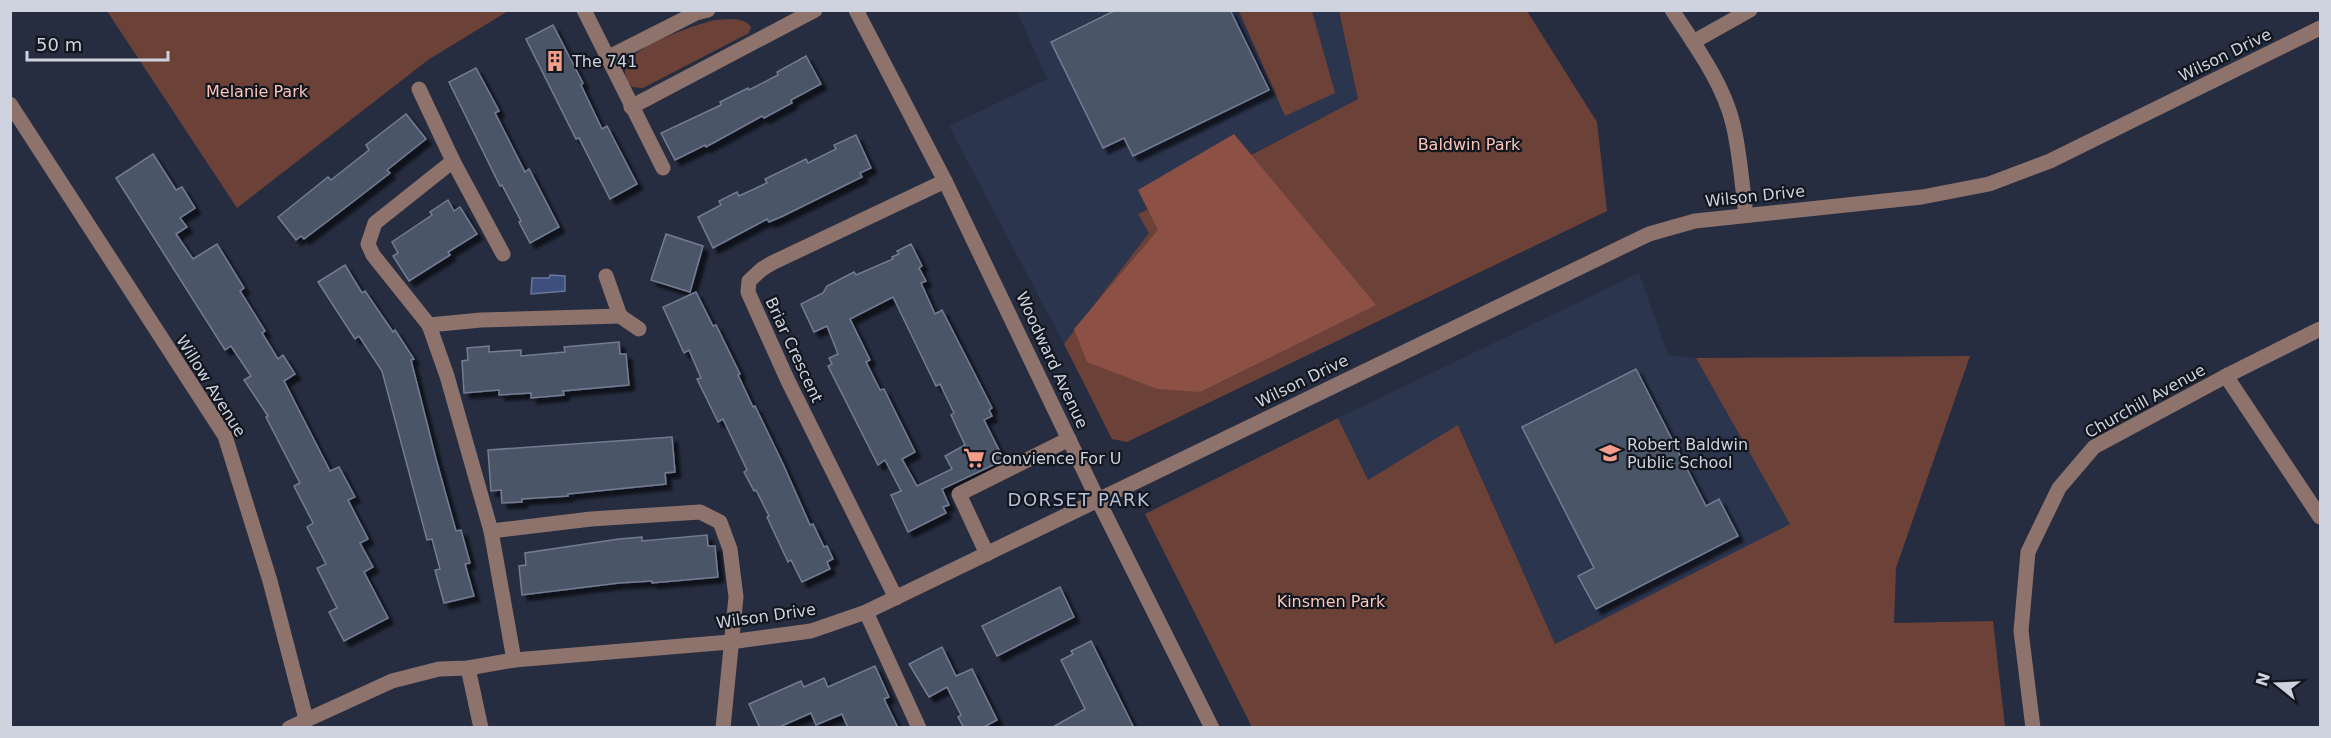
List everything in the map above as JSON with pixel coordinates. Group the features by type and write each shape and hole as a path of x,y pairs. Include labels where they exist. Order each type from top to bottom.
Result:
{"street":[{"path":"584,10 663,168"},
{"path":"607,58 696,13 708,10"},
{"name":"Woodward Avenue","path":"856,10 945,181 1098,500 1212,728"},
{"path":"1671,10 1693,42 1724,98 1733,124 1746,215"},
{"path":"1693,42 1749,10"},
{"path":"631,107 804,12"},
{"name":"Wilson Drive","path":"289,728 392,681 439,669 468,668 514,660 730,642 811,631 866,612 896,598 1648,234 1695,221 1922,197 1989,184 2050,161 2320,28"},
{"path":"419,89 453,161 503,254"},
{"name":"Willow Avenue","path":"10,104 225,436 270,581 306,719"},
{"path":"453,161 375,223 368,244 373,255 429,325 447,376 491,531 514,660"},
{"name":"Briar Crescent","path":"896,598 788,381 748,292 749,282 755,274 772,263 945,181"},
{"path":"606,276 620,316"},
{"path":"429,325 481,320 620,316 639,329"},
{"name":"Churchill Avenue","path":"2033,728 2021,631 2028,552 2059,488 2094,447 2226,376 2320,329"},
{"path":"2226,376 2320,517"},
{"path":"987,554 959,494 1069,439"},
{"path":"491,531 591,519 700,512 720,522 730,549 736,597 723,728"},
{"path":"866,612 919,728"},
{"path":"468,668 481,728"}],"shaded area":[{"path":"1017,11 1339,11 1358,99 1138,213 1150,232 1064,344 949,126 1047,79"},
{"path":"1234,134 1376,305 1200,392 1157,389 1087,362 1074,329 1158,230 1138,190"},
{"name":"Robert Baldwin Public School","path":"1639,273 1668,355 1696,358 1791,524 1555,644 1459,426 1368,480 1338,418"}],"green space":[{"name":"Melanie Park","path":"107,11 508,11 428,60 237,208"},
{"path":"1239,11 1312,11 1335,93 1285,116"},
{"name":"Baldwin Park","path":"1339,11 1527,11 1597,122 1607,211 1127,442 1112,439 1064,344 1149,233 1138,214 1358,99"},
{"path":"715,20 739,20 751,27 749,33 643,88 632,87 627,81 626,67 637,53 670,35"},
{"name":"Kinsmen Park","path":"1970,356 1896,568 1894,623 1993,621 2005,727 1252,727 1145,514 1338,418 1368,480 1458,425 1555,644 1790,524 1696,358"}],"water":[{"path":"550,275 565,276 565,291 531,294 532,278 549,278"}],"building":[{"path":"1116,10 1230,10 1269,90 1133,156 1124,138 1103,148 1051,42"},
{"path":"553,25 583,83 581,85 602,129 607,126 637,184 610,199 579,138 576,139 526,39"},
{"path":"806,56 821,84 764,118 762,116 706,147 705,145 675,160 661,133 778,75 777,72"},
{"path":"476,68 499,111 495,113 525,172 529,169 559,227 530,243 519,222 521,221 502,185 500,186 449,82"},
{"path":"406,114 426,139 387,170 390,173 304,239 301,236 296,240 278,217 328,177 331,180 369,150 366,145"},
{"path":"856,135 871,168 860,173 862,177 783,216 769,222 767,219 713,248 698,217 721,205 719,201 737,192 739,196 767,183 765,179 806,159 808,163 836,149 834,145"},
{"path":"153,154 176,190 182,187 195,208 180,218 187,227 176,234 193,259 217,244 244,288 240,291 265,331 262,333 278,359 283,355 295,374 284,381 330,471 339,467 355,497 348,500 368,539 360,543 373,567 364,572 388,618 344,641 329,612 337,608 317,568 326,564 307,527 313,523 294,486 300,483 266,417 268,416 244,380 251,376 231,346 225,350 116,178"},
{"path":"448,200 454,211 460,207 477,234 448,252 450,255 409,281 393,256 398,253 392,242 432,215 430,212"},
{"path":"666,234 703,246 690,292 651,280"},
{"path":"911,244 922,266 919,268 926,281 921,283 935,314 942,310 992,408 989,410 992,416 984,420 1004,460 942,489 949,505 943,507 946,513 908,532 891,495 901,491 885,460 878,465 828,366 832,364 829,358 838,354 827,326 814,332 801,304 823,293 827,286 854,272 856,275 893,259 892,257 899,254 897,251","holes":["893,297 936,386 940,384 954,413 951,415 965,445 945,456 952,469 917,486 902,459 915,452 884,389 880,390 866,362 870,360 850,319"]},
{"path":"345,265 362,293 365,291 414,359 411,360 436,459 456,531 461,530 470,563 465,564 474,596 444,603 435,570 440,569 432,539 427,540 382,371 359,336 355,339 318,282"},
{"path":"696,292 713,326 716,325 740,374 738,375 783,464 810,525 813,524 824,547 827,546 833,559 827,562 830,569 802,582 791,560 788,562 767,517 769,516 744,472 747,470 723,419 718,422 697,379 701,378 689,350 684,353 663,307"},
{"path":"619,342 620,354 626,354 629,385 563,391 564,395 531,398 531,393 499,395 499,390 464,393 462,361 468,360 467,348 489,346 489,352 521,350 521,356 565,352 564,347"},
{"path":"1636,369 1706,506 1719,499 1738,536 1596,609 1578,576 1594,568 1522,427"},
{"path":"672,437 675,472 665,473 666,484 502,503 501,490 491,491 488,450"},
{"path":"707,535 708,546 715,546 718,577 652,583 652,581 619,583 522,595 519,566 526,565 525,553 619,539 642,537 642,541"},
{"path":"1060,587 1074,617 997,656 982,626"},
{"path":"1091,641 1134,728 1051,728 1085,709 1061,660 1073,654 1071,651"},
{"path":"942,647 956,676 972,669 997,720 982,728 964,728 958,717 961,715 947,687 929,697 909,664"},
{"path":"875,666 889,697 884,699 898,728 848,728 842,714 816,725 811,713 777,728 760,728 749,704 801,681 804,687 824,678 828,687"}],"place":[{"name":"The 741","path":"555,61"},
{"name":"Robert Baldwin Public School","path":"1610,453"},
{"name":"Convience For U","path":"974,458"}],"district":[{"name":"DORSET PARK","path":"1079,499"}]}
